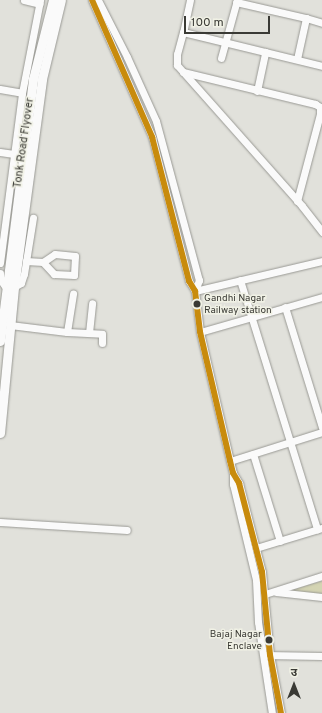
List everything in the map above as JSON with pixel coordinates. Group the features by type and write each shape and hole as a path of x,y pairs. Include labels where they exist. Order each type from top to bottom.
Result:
{"main road":[{"name":"Tonk Road Flyover","path":"4,320 10,288 8,274 33,79 53,0"},
{"name":"Tonk Road Flyover","path":"8,274 42,79 60,0"},
{"path":"0,341 4,320"},
{"path":"0,433 4,320"}],"street":[{"path":"0,263 22,93 40,2 24,0"},
{"path":"92,0 152,137 189,281 195,291 200,332 233,473 233,484 256,580 258,622 281,713"},
{"path":"98,0 156,121 199,280 195,291"},
{"path":"190,0 177,54 177,65 297,201 322,232"},
{"path":"221,58 236,1 322,23"},
{"path":"297,60 306,18"},
{"path":"182,32 322,66"},
{"path":"257,91 265,52"},
{"path":"183,72 315,104 320,107 320,114 297,201"},
{"path":"0,89 22,93"},
{"path":"0,152 14,154"},
{"path":"8,274 0,279 10,288 21,283 33,218"},
{"path":"26,261 42,262 55,254 75,256 74,275 54,274 42,262"},
{"path":"195,291 322,261"},
{"path":"240,280 250,317 290,442 320,528 256,548"},
{"path":"67,332 73,293"},
{"path":"200,332 322,297"},
{"path":"89,333 92,303"},
{"path":"285,307 322,427"},
{"path":"4,320 67,332 102,334 102,343"},
{"path":"230,461 322,432"},
{"path":"253,454 280,541"},
{"path":"233,473 239,483 268,593 266,655 272,713"},
{"path":"0,522 127,530"},
{"path":"268,593 322,576"},
{"path":"268,593 322,597"},
{"path":"266,655 322,656"}],"green space":[{"path":"322,581 322,595 285,592"}],"transit line":[{"path":"92,0 152,137 189,281 195,291 200,332 230,461 233,473 239,483 262,572 270,655 281,713"}],"place":[{"name":"Gandhi Nagar Railway station","path":"197,304"},
{"name":"Bajaj Nagar Enclave","path":"269,640"}]}
